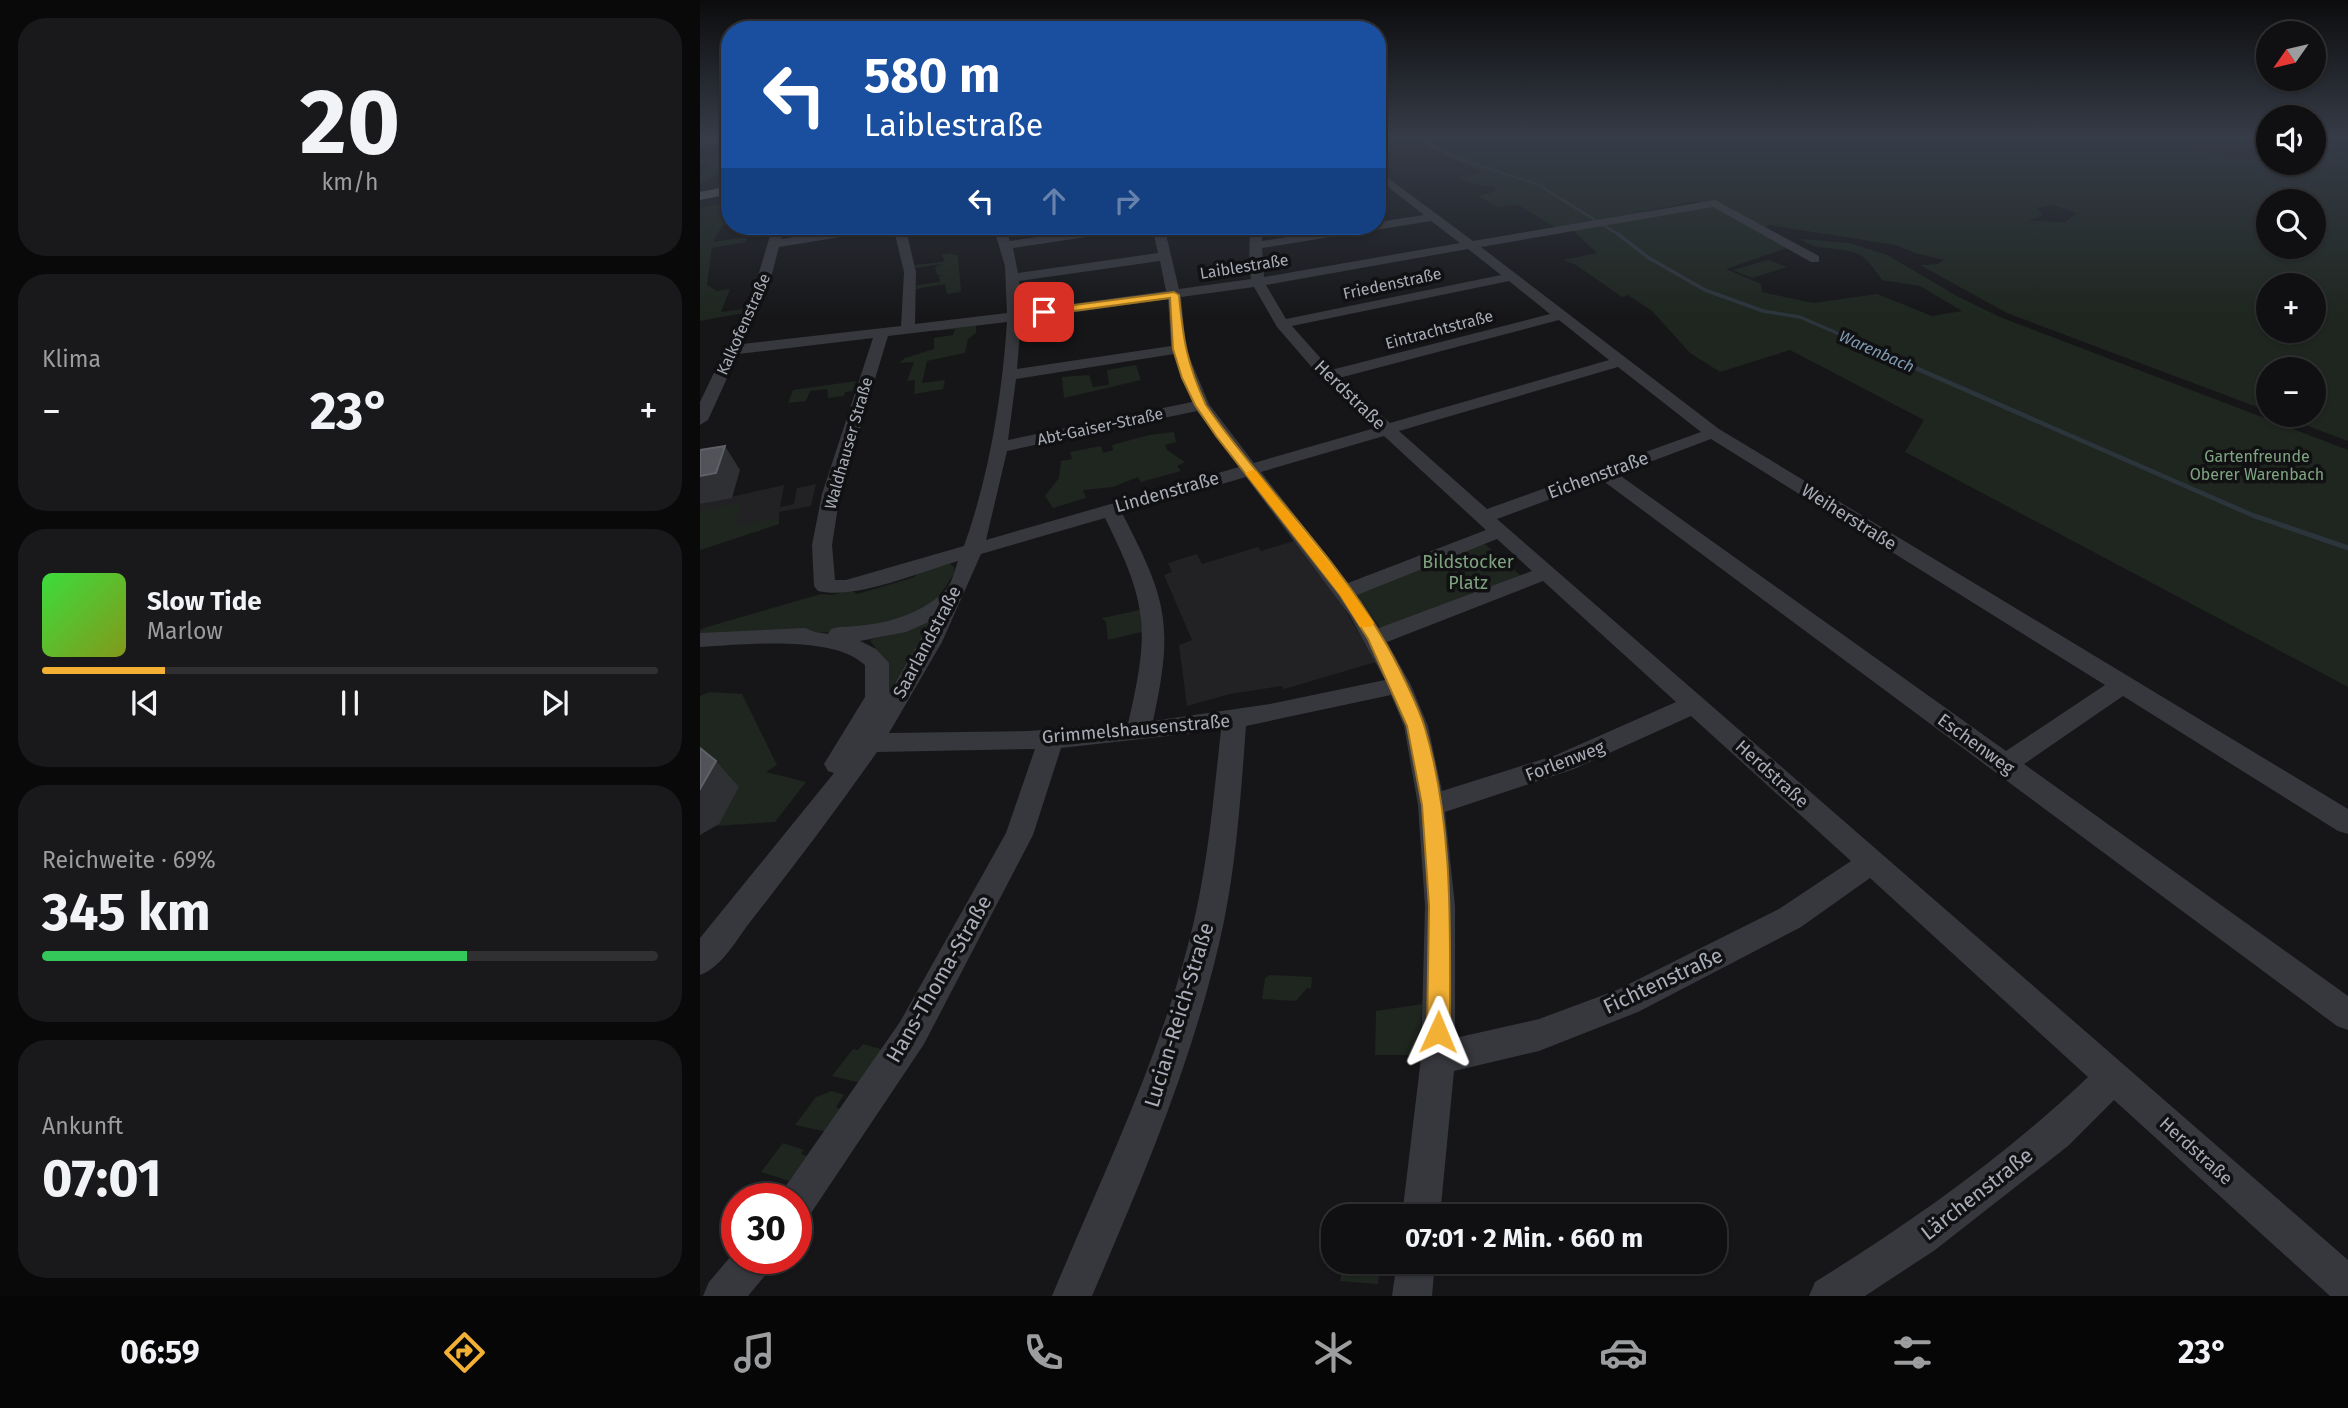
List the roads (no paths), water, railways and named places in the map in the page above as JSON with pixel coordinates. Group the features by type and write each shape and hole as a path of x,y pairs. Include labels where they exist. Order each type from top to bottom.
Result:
{"street":[{"name":"Weiherstraße","path":"1403,197 1433,217 1713,433 2348,823"},
{"name":"Laiblestraße","path":"734,350 1174,295 1715,203 1815,259"},
{"path":"1386,222 1433,217"},
{"name":"Kalkofenstraße","path":"700,420 761,289 776,235"},
{"path":"774,244 829,235"},
{"path":"901,235 910,272 908,328"},
{"name":"Saarlandstraße","path":"700,961 796,842 869,743 919,664 957,591 990,492 1009,375 1014,278 1003,235"},
{"path":"1007,245 1073,235"},
{"path":"1160,235 1174,295 1179,349 1188,378 1201,405 1345,592 1376,638 1416,726 1431,805 1440,906 1438,1058 1422,1204"},
{"name":"Herdstraße","path":"1256,236 1255,266 1258,282 1282,324 1328,376 1870,863 2348,1286"},
{"path":"1014,278 1166,256"},
{"name":"Friedenstraße","path":"1282,324 1510,277"},
{"name":"Eintrachtstraße","path":"1328,376 1559,316"},
{"name":"Waldhauser Straße","path":"836,589 825,586 822,545 826,516 882,332"},
{"path":"1009,375 1179,349"},
{"name":"Lindenstraße","path":"836,589 1619,362"},
{"name":"Abt-Gaiser-Straße","path":"999,447 1201,405"},
{"name":"Eichenstraße","path":"1492,524 1605,473 1713,433"},
{"name":"Eschenweg","path":"1605,473 2348,1015"},
{"path":"1110,509 1141,572 1150,603 1155,642 1152,676 1139,730"},
{"path":"1345,592 1492,524"},
{"path":"1376,638 1546,573"},
{"path":"700,640 882,633 916,621 957,591"},
{"name":"Saarlandstraße","path":"700,937 791,827 839,761 877,697 877,663 857,646 838,640 790,637"},
{"name":"Grimmelshausenstraße","path":"869,743 1051,739 1234,720 1311,707 1399,685"},
{"path":"2004,765 2123,685"},
{"name":"Forlenweg","path":"1431,805 1491,790 1567,761 1634,734 1693,704"},
{"name":"Lucian-Reich-Straße","path":"1072,1296 1137,1145 1170,1056 1203,949 1220,859 1234,720"},
{"name":"Hans-Thoma-Straße","path":"810,1183 912,1033 958,950 1019,835 1051,739"},
{"name":"Fichtenstraße","path":"1438,1058 1539,1035 1627,1001 1790,918 1870,863"},
{"name":"Lärchenstraße","path":"1829,1296 1922,1237 2055,1133 2113,1077"},
{"path":"723,1296 741,1274"},
{"path":"1412,1296 1415,1274"}],"waterway":[{"name":"Warenbach","path":"1559,197 1619,235"},
{"name":"Warenbach","path":"1619,235 1649,258 1705,290 1763,311 1800,317 1899,360"},
{"name":"Warenbach","path":"1895,359 2259,518"},
{"name":"Warenbach","path":"2255,516 2348,548"}],"park label":[{"name":"Gartenfreunde Oberer Warenbach","path":"2257,465"},
{"name":"Bildstocker Platz","path":"1468,572"}]}
